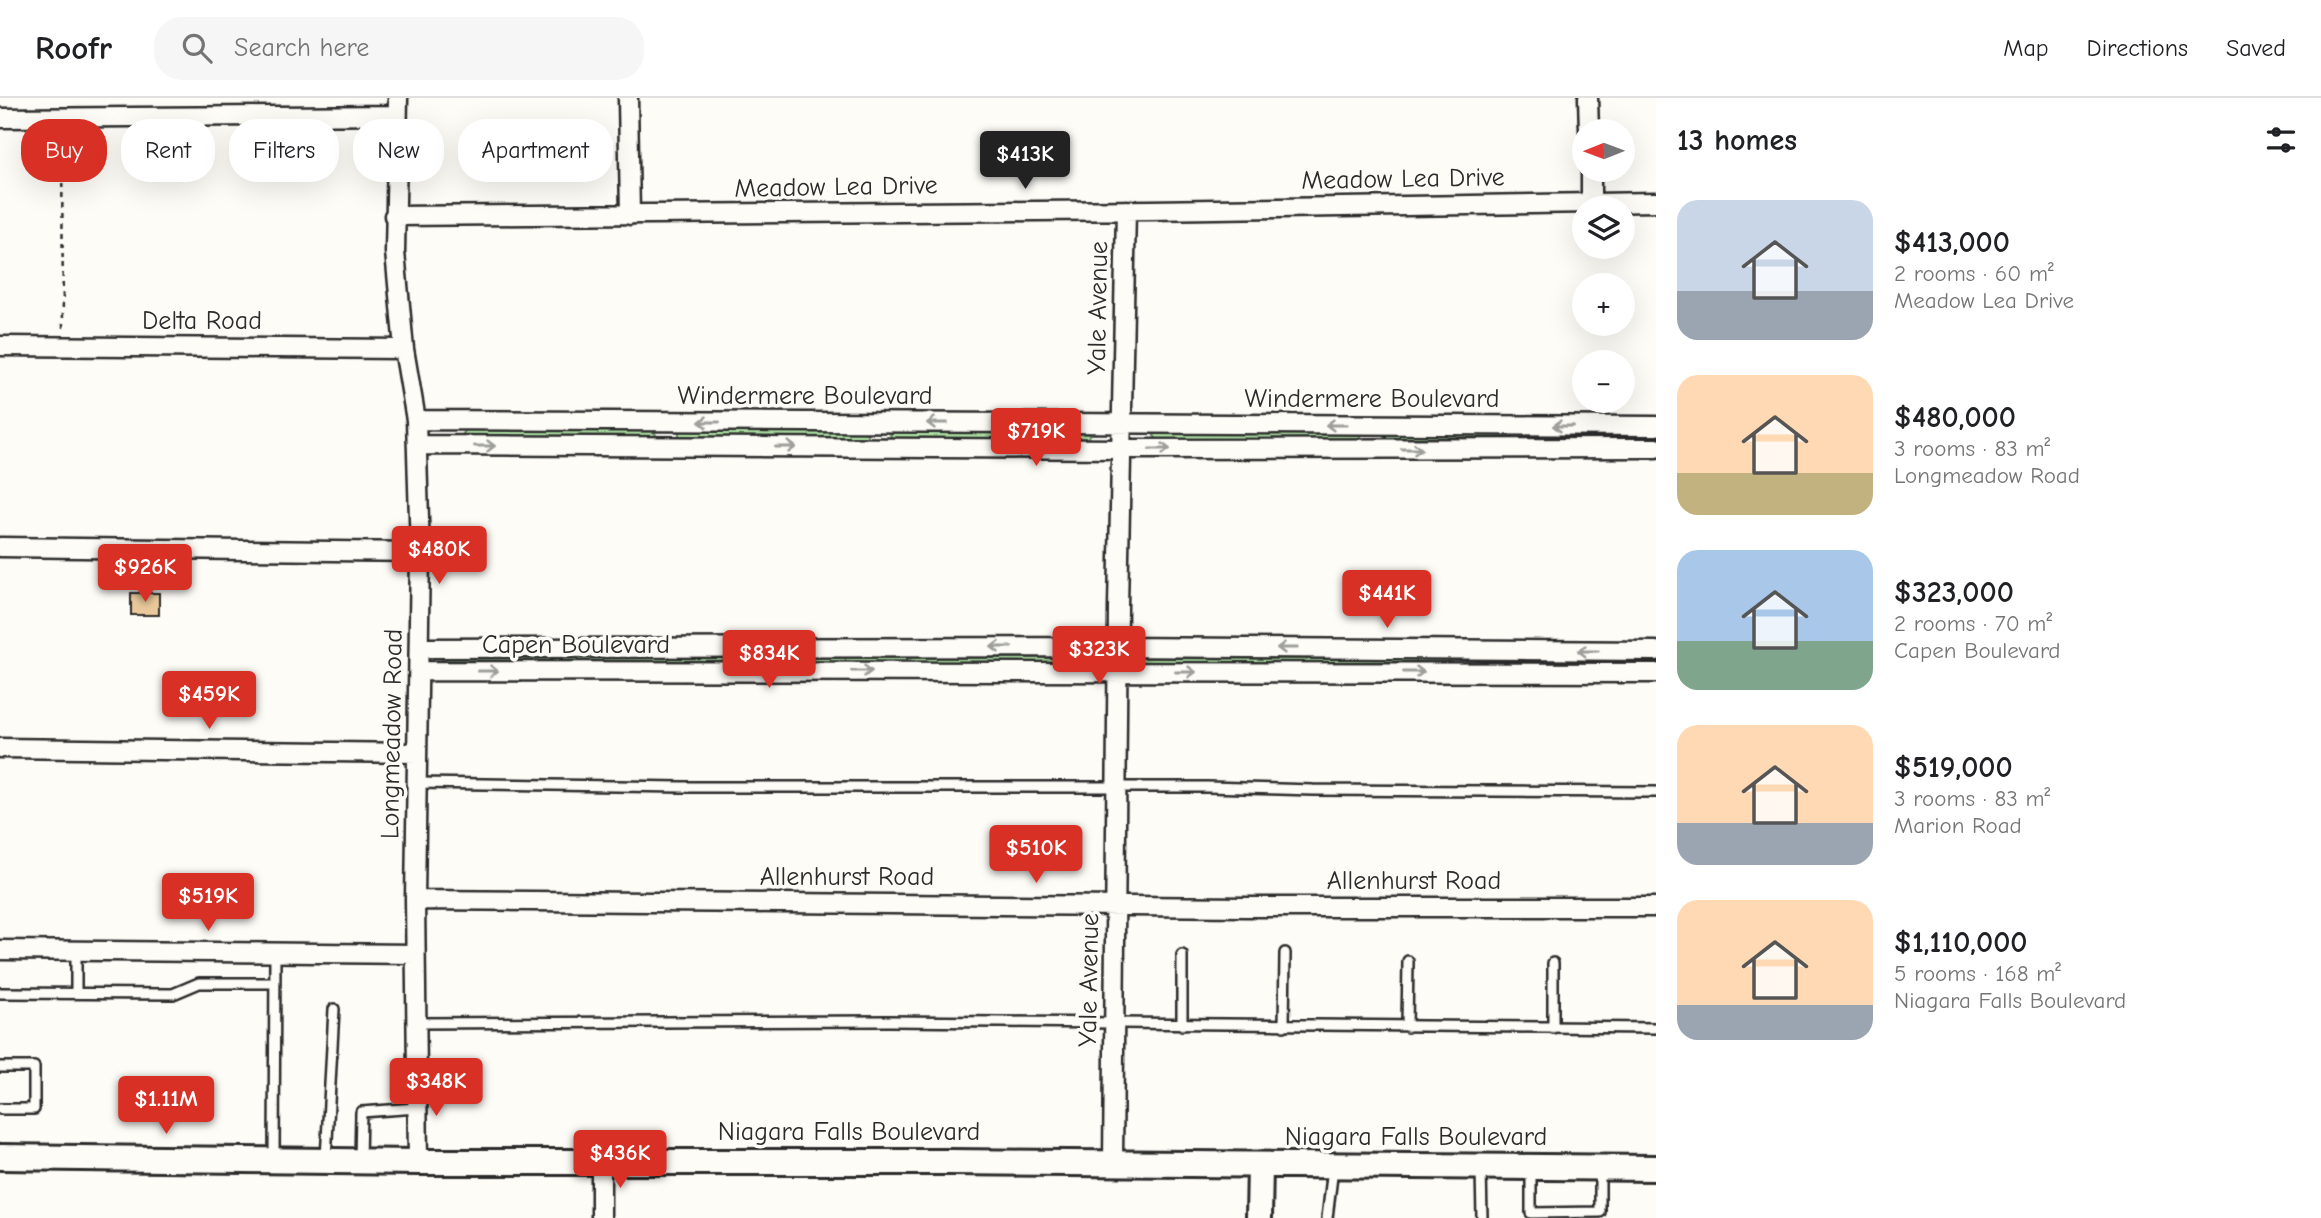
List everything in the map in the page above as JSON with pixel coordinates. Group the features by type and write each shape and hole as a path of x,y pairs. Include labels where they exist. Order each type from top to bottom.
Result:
{"main road":[{"name":"Niagara Falls Boulevard","path":"0,1157 418,1162 1113,1163 1656,1168"},
{"path":"1259,1218 1260,1166"}],"street":[{"path":"628,98 629,215"},
{"path":"1588,98 1589,119"},
{"path":"0,118 397,107"},
{"name":"Longmeadow Road","path":"397,107 395,252 404,349 416,421 420,552 415,900 418,1162"},
{"name":"Meadow Lea Drive","path":"1635,202 1656,202"},
{"name":"Meadow Lea Drive","path":"394,216 1572,203"},
{"name":"Yale Avenue","path":"1113,1163 1126,210"},
{"name":"Delta Road","path":"0,346 404,349"},
{"name":"Windermere Boulevard","path":"416,421 1656,426"},
{"name":"Windermere Boulevard","path":"417,445 1122,449 1656,448"},
{"path":"0,547 420,552"},
{"name":"Capen Boulevard","path":"420,648 1118,647 1656,651"},
{"name":"Capen Boulevard","path":"420,671 1656,673"},
{"path":"0,748 418,753"},
{"name":"Allenhurst Road","path":"415,900 1656,907"},
{"path":"0,950 415,954"},
{"path":"601,1163 601,1218"}],"lane":[{"path":"668,422 668,447"},
{"path":"880,423 880,448"},
{"path":"1373,425 1373,449"},
{"path":"1601,426 1601,448"},
{"path":"772,648 772,671"},
{"path":"1463,673 1464,650"},
{"path":"417,783 1656,792"},
{"path":"76,951 76,993"},
{"path":"274,1160 275,953"},
{"path":"1284,1026 1285,953"},
{"path":"1182,954 1182,1025"},
{"path":"1407,1027 1408,961"},
{"path":"1553,963 1553,1028"},
{"path":"0,993 173,994 199,983 275,983"},
{"path":"326,1161 334,1009"},
{"path":"416,1023 889,1021 1656,1028"},
{"path":"0,1067 34,1068 34,1109 0,1109"},
{"path":"360,1161 361,1112 417,1108"},
{"path":"1327,1218 1333,1166"},
{"path":"1481,1167 1482,1218"},
{"path":"1531,1167 1531,1213 1563,1215 1600,1212 1600,1168"}],"path":[{"path":"62,182 63,337"}],"green space":[{"path":"466,430 653,430 656,435 655,438 463,438"},
{"path":"864,431 868,435 864,440 679,438 679,432"},
{"path":"894,431 1086,431 1090,435 1086,440 894,440 890,435"},
{"path":"1158,431 1360,433 1361,436 1357,440 1158,440 1154,436"},
{"path":"1656,432 1656,440 1616,440 1612,436 1613,433"},
{"path":"1384,433 1589,433 1590,436 1586,441 1387,440 1384,439"},
{"path":"444,657 755,658 758,661 755,664 444,663"},
{"path":"789,658 1098,658 1098,664 789,664 786,661"},
{"path":"1139,658 1450,661 1447,664 1139,664 1136,661"},
{"path":"1482,658 1656,659 1656,665 1482,664"}],"building":[{"path":"131,593 159,593 159,615 131,615"}]}
